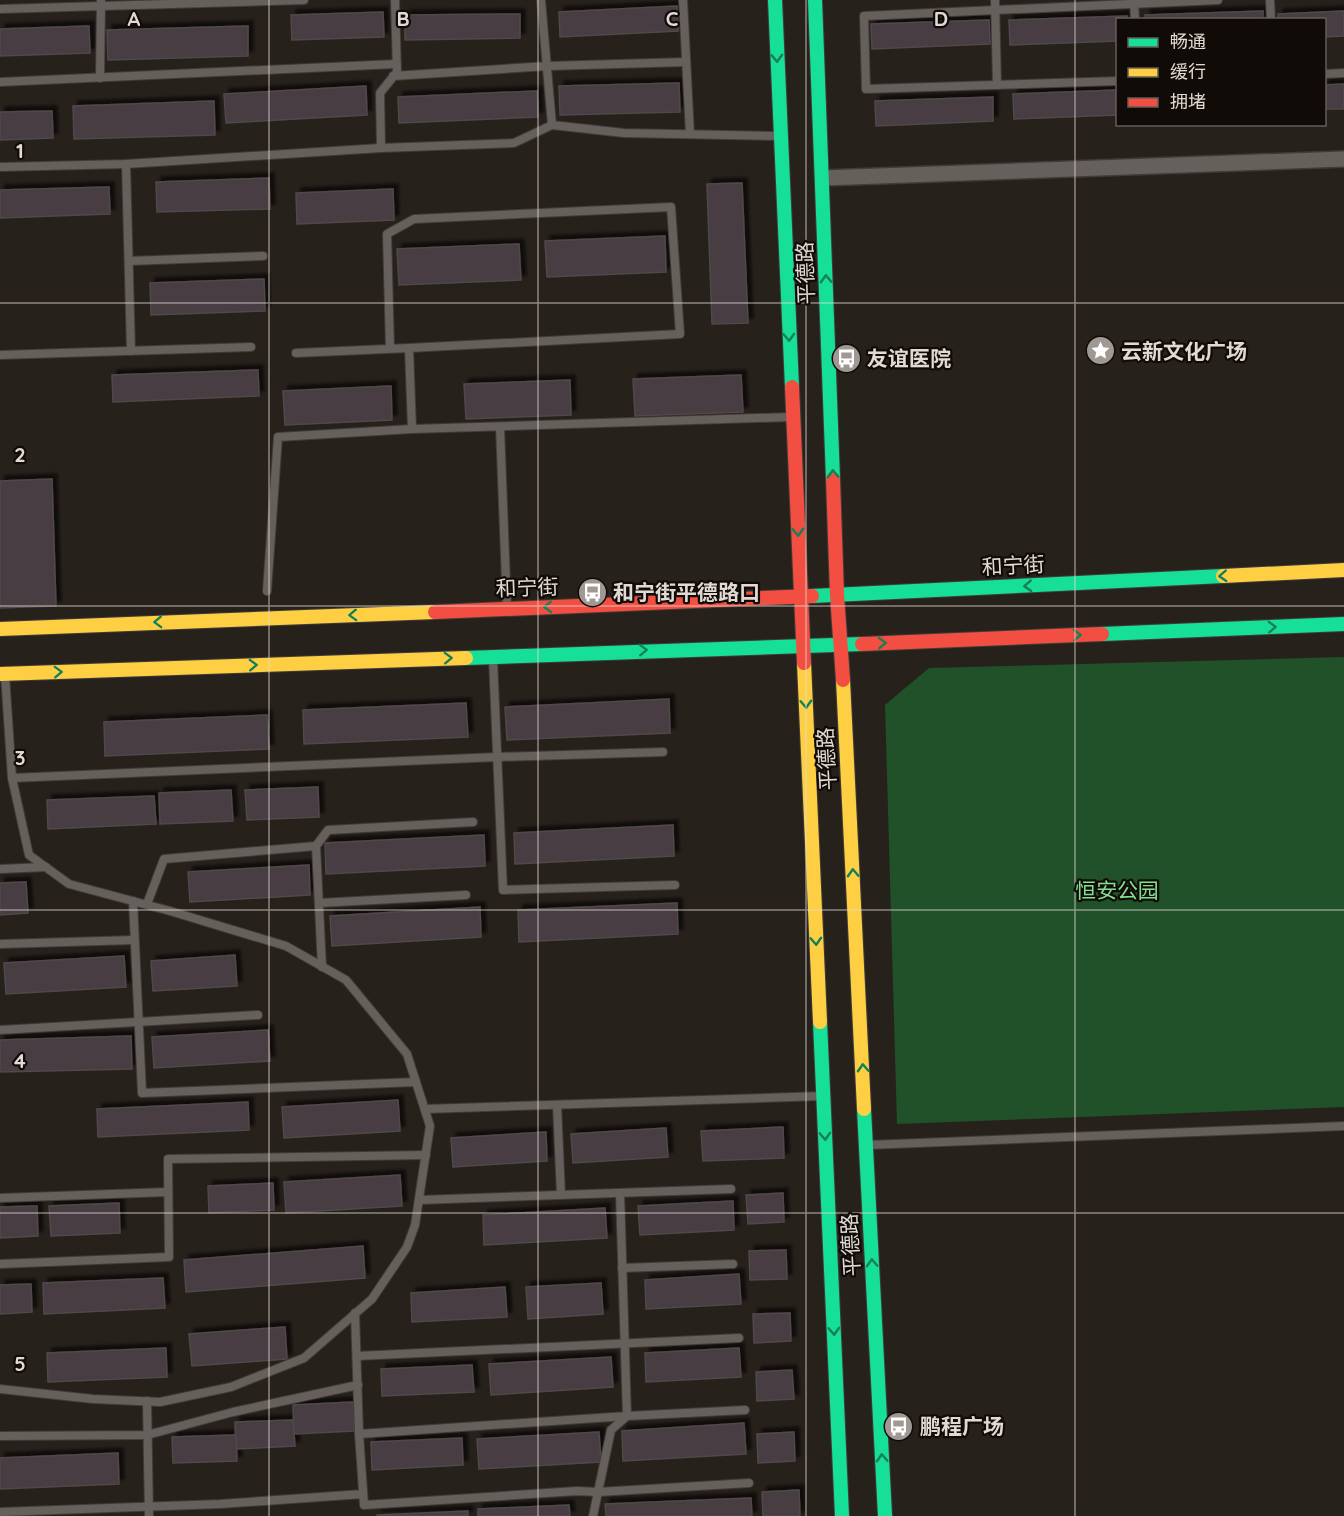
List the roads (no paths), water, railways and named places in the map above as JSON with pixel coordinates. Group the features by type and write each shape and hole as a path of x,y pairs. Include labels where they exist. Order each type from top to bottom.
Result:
{"main road":[{"name":"平德路","path":"775,0 842,1516"},
{"name":"平德路","path":"815,0 837,595 842,644 885,1516"},
{"name":"和宁街","path":"0,629 801,597 1344,570"},
{"path":"3,674 803,646 1344,624"}],"street":[{"path":"823,178 1344,159"}],"lane":[{"path":"0,9 101,3 304,0"},
{"path":"381,148 380,93 397,72 395,0"},
{"path":"541,0 552,124"},
{"path":"683,0 690,134"},
{"path":"994,0 998,85"},
{"path":"1116,81 866,89 864,16 1218,0"},
{"path":"1270,0 1270,18"},
{"path":"1134,2 1135,18"},
{"path":"100,78 101,3"},
{"path":"393,76 548,66 686,62"},
{"path":"0,82 396,64"},
{"path":"1326,74 1344,73"},
{"path":"0,167 126,164 381,148 514,143 552,124 624,133 781,136"},
{"path":"126,164 130,351"},
{"path":"296,353 390,349 681,334 671,207 414,219 387,234 390,349"},
{"path":"129,261 263,256"},
{"path":"0,355 251,347"},
{"path":"409,348 412,429"},
{"path":"267,591 278,437 412,429 793,417"},
{"path":"500,427 507,609"},
{"path":"493,656 503,890 675,885"},
{"path":"0,1389 82,1398 160,1402 231,1387 304,1358 372,1299 407,1247 415,1225 430,1125 407,1054 346,981 286,946 147,904 69,884 29,855 12,777 3,674"},
{"path":"12,777 663,752"},
{"path":"322,967 316,846 328,830 473,822"},
{"path":"147,904 164,859 316,846"},
{"path":"0,869 46,867"},
{"path":"319,903 466,895"},
{"path":"133,901 142,1093 416,1082"},
{"path":"0,944 134,940"},
{"path":"0,1030 258,1015"},
{"path":"425,1109 823,1096"},
{"path":"557,1105 561,1195"},
{"path":"866,1144 1344,1126"},
{"path":"0,1264 169,1257 168,1159 426,1155"},
{"path":"419,1200 731,1189"},
{"path":"0,1198 168,1192"},
{"path":"593,1516 611,1431 627,1416 620,1193"},
{"path":"622,1268 733,1264"},
{"path":"355,1313 364,1505 577,1491 598,1492 749,1483"},
{"path":"357,1356 739,1338"},
{"path":"0,1436 147,1435 233,1412 358,1385"},
{"path":"147,1401 149,1516"},
{"path":"359,1434 745,1410"},
{"path":"0,1512 220,1504 363,1494"}],"place":[{"name":"云新文化广场","path":"1100,351"},
{"name":"友谊医院","path":"846,358"},
{"name":"和宁街平德路口","path":"592,592"},
{"name":"鹏程广场","path":"899,1426"}],"park label":[{"name":"恒安公园","path":"1117,890"}]}
